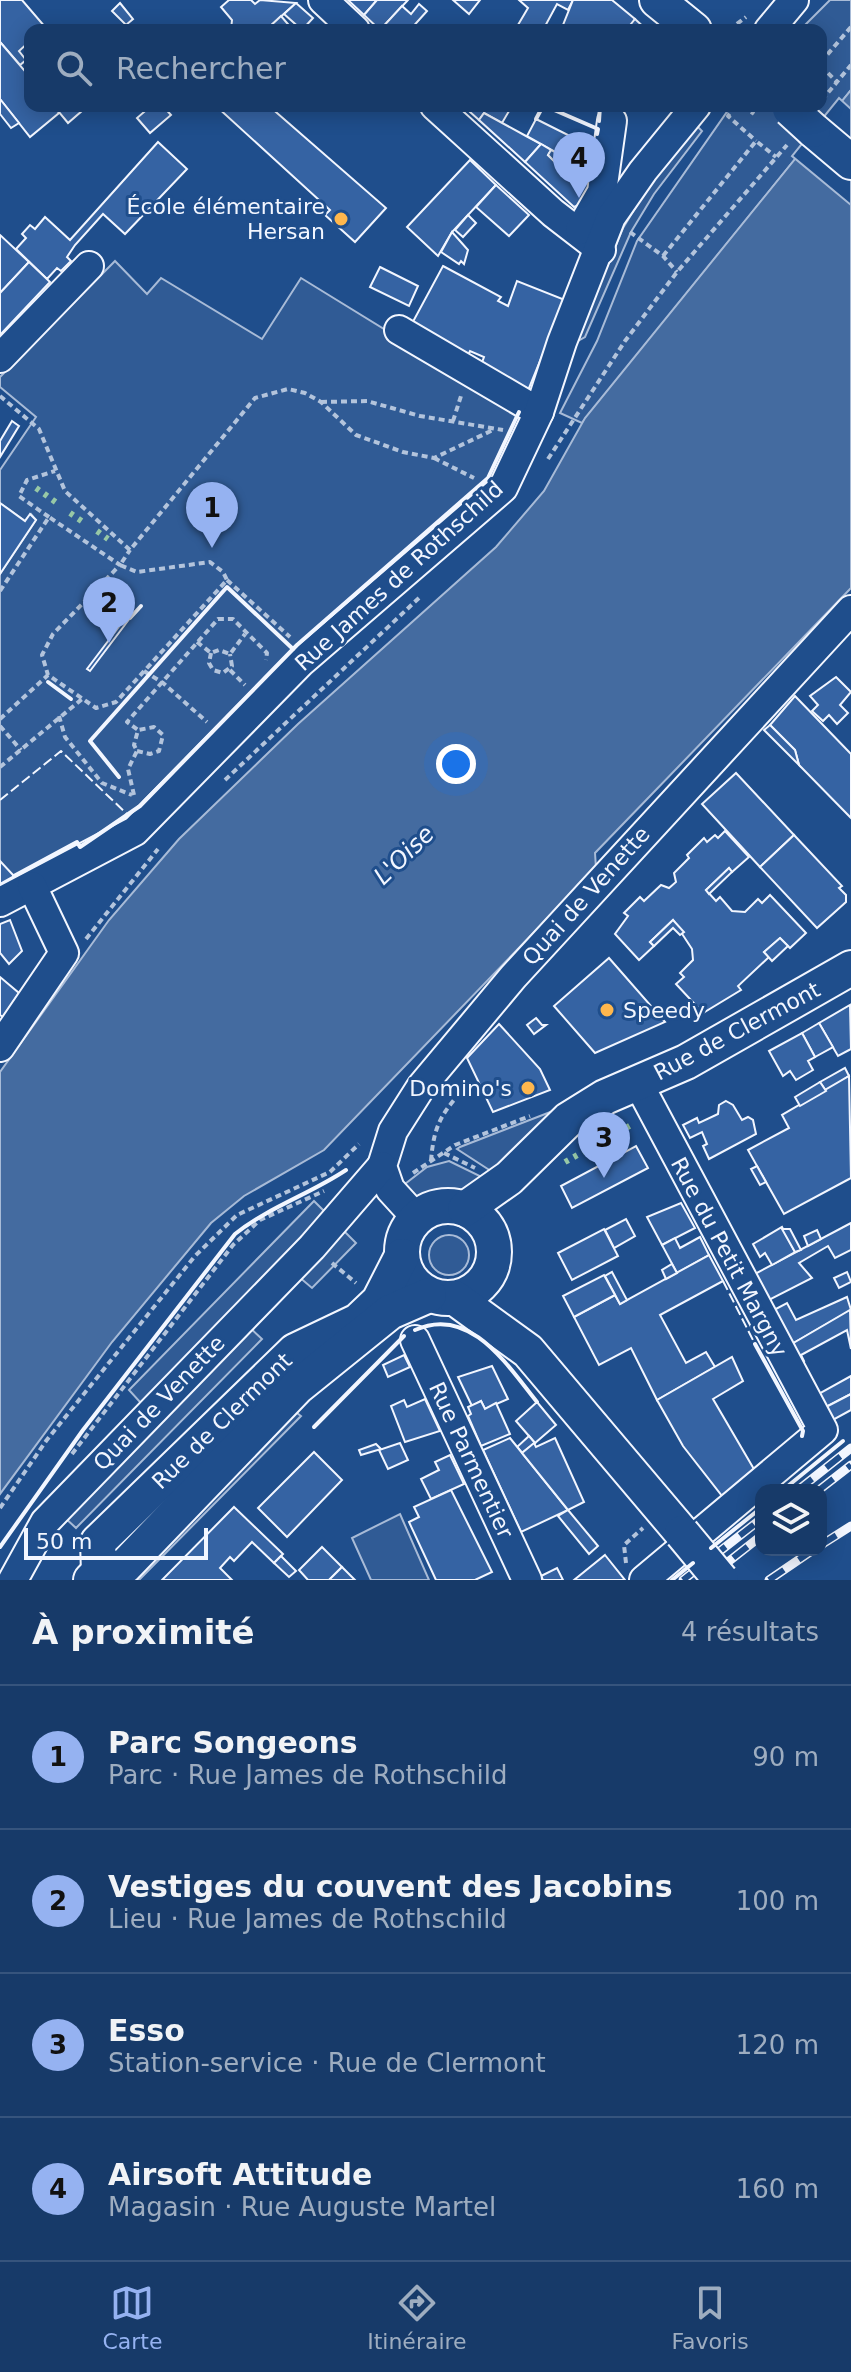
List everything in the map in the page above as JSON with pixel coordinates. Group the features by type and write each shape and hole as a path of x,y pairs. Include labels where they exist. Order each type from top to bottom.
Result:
{"main road":[{"path":"657,0 687,24"},
{"path":"789,114 851,162"},
{"name":"Rue de Clermont","path":"465,1209 509,1178 568,1120 605,1097 686,1062 851,968"},
{"name":"Rue de Clermont","path":"492,1237 509,1178"},
{"path":"442,1297 468,1294 488,1276 495,1250 492,1237 477,1216 465,1209 437,1207 413,1222 406,1232 402,1256 410,1279 528,1351"},
{"name":"Rue de Clermont","path":"402,1256 379,1301 358,1321 295,1351 98,1542 99,1577 125,1566 297,1387 390,1312 442,1297"},
{"path":"488,1276 528,1351 721,1580"}],"street":[{"path":"323,0 349,24"},
{"path":"761,20 794,0"},
{"path":"442,112 553,213 580,230 601,250"},
{"name":"Rue James de Rothschild","path":"0,902 135,831 300,663 503,488 535,423 562,342 601,250 611,217 691,112"},
{"path":"580,230 602,192 612,121"},
{"path":"0,358 89,266"},
{"path":"399,330 535,423"},
{"name":"Quai de Venette","path":"13,1580 45,1522 381,1178 393,1131 421,1087 513,977 851,610"},
{"path":"0,1047 64,953 32,886"},
{"name":"Rue du Petit Margny","path":"636,1578 823,1430 638,1083"},
{"path":"381,1178 411,1212 413,1222"},
{"name":"Rue Parmentier","path":"415,1340 527,1580"}],"path":[{"path":"827,57 851,27"},
{"path":"827,89 851,65"},
{"path":"827,71 837,82"},
{"path":"731,112 728,116 777,158"},
{"path":"543,467 617,352 677,272 777,158 789,114"},
{"path":"663,256 756,141"},
{"path":"611,217 663,256 677,272"},
{"path":"227,580 116,702 96,708 48,675 42,655 53,634 120,565 255,398 288,389 321,402 356,435 403,452 434,458 475,478 463,489"},
{"path":"0,396 39,429 65,491 130,550"},
{"path":"321,402 367,401 493,430"},
{"path":"434,458 493,430 535,423"},
{"path":"55,471 27,480 19,496 120,565 137,572 210,562 293,640"},
{"path":"0,591 49,517"},
{"path":"220,785 428,590"},
{"path":"159,751 163,735 158,730 154,727 138,730 127,722 218,619 233,619 267,653 266,665"},
{"path":"245,634 230,654 230,670 245,686"},
{"path":"197,642 211,653"},
{"path":"211,653 219,650 230,654"},
{"path":"211,653 209,663 213,670 223,673 230,670"},
{"path":"142,671 163,683 207,722"},
{"path":"0,719 48,675"},
{"path":"236,695 255,675"},
{"path":"0,767 82,699"},
{"path":"198,732 217,713"},
{"path":"59,716 65,737 102,783 150,818"},
{"path":"0,726 21,750"},
{"path":"138,730 135,737 137,751 128,769 150,818"},
{"path":"137,751 150,754 159,751"},
{"path":"159,751 165,757"},
{"path":"64,953 74,954 150,818 143,788"},
{"path":"431,1161 433,1136 440,1115 468,1084"},
{"path":"71,1456 233,1245 260,1220 332,1187 381,1178 431,1161 455,1145 533,1115"},
{"path":"0,1508 46,1441 195,1256 237,1215 330,1172 355,1151 363,1138"},
{"path":"636,1578 624,1545 645,1526"}],"shaded area":[{"path":"830,0 851,0 851,90 582,423 560,413 597,341 637,241 727,112 827,112 827,24 806,24"},
{"path":"696,125 702,131 654,194 631,232 585,337 576,342 623,228 648,187"},
{"path":"115,261 147,294 161,278 262,339 301,278 519,412 488,478 297,645 140,806 80,847 76,842 0,884 0,574 36,520 31,514 25,521 0,503 0,470 36,417 0,387 0,377"},
{"path":"553,1111 494,1173 457,1149 460,1147"},
{"path":"449,1161 488,1180 466,1194 425,1200 411,1197 401,1187 427,1167"},
{"path":"314,1201 356,1243 312,1288 298,1276 249,1327 262,1339 76,1528 63,1516 141,1403 129,1390"},
{"path":"449,1235 463,1241 469,1255 463,1269 449,1275 435,1269 429,1255 435,1241"},
{"path":"293,1410 301,1416 139,1580 127,1580"},
{"path":"400,1514 429,1580 371,1580 352,1538"}],"water":[{"name":"L'Oise","path":"851,90 851,588 595,853 596,868 324,1150 244,1196 211,1223 112,1342 0,1494 0,1072 109,920 179,839 298,724 496,547 544,491 585,418"}],"pier":[{"path":"839,98 851,109 851,205 792,156"}],"building":[{"path":"0,0 22,0 43,24 24,24 24,46 19,51 24,62 20,65 0,42"},
{"path":"229,0 251,0 255,4 260,0 296,3 273,24 232,24 232,20 221,7"},
{"path":"348,0 377,0 364,15"},
{"path":"377,0 408,0 386,24 374,24 364,15"},
{"path":"453,0 480,0 469,14"},
{"path":"519,0 573,0 568,10 557,4 546,24 519,24 528,8"},
{"path":"573,0 612,0 635,19 632,24 563,24"},
{"path":"120,3 133,19 125,24 112,11"},
{"path":"296,3 313,18 308,24 295,24 284,14"},
{"path":"419,4 427,11 415,24 386,24 402,6 411,14"},
{"path":"281,16 288,24 272,24"},
{"path":"0,42 24,70 24,112 59,113 30,137 0,99"},
{"path":"0,99 19,123 11,128 0,114"},
{"path":"59,112 81,112 68,123"},
{"path":"144,112 168,112 171,115 150,133 137,118"},
{"path":"223,112 276,112 386,208 355,242 325,215 330,210"},
{"path":"470,112 508,112 502,123 484,113 479,120"},
{"path":"484,113 541,144 525,162 479,120"},
{"path":"536,119 596,149 593,173 527,136"},
{"path":"158,142 187,169 125,234 103,214 75,245 67,257 71,261 61,271 57,268 47,279 16,249 26,238 22,234 30,225 35,229 45,217 70,240"},
{"path":"541,144 551,150 548,155 557,164 564,164 567,159 593,173 591,200 574,207 525,162"},
{"path":"551,150 567,159 564,164 557,164 548,155"},
{"path":"470,160 496,185 452,232 438,256 407,227"},
{"path":"496,185 529,215 509,236 476,207"},
{"path":"468,215 476,223 463,237 455,230"},
{"path":"452,232 468,250 464,264 441,252"},
{"path":"0,235 29,262 0,293"},
{"path":"29,262 50,282 0,335 0,293"},
{"path":"443,266 501,297 498,301 508,306 517,281 565,300 527,393 478,373 484,357 470,351 466,360 409,329"},
{"path":"380,267 418,286 409,306 370,287"},
{"path":"12,421 19,426 0,457 0,441"},
{"path":"0,503 25,521 30,514 36,520 0,574"},
{"path":"127,616 130,618 90,671 87,669"},
{"path":"836,677 851,692 840,705 848,713 837,724 829,715 823,721 812,711 818,705 810,696"},
{"path":"795,696 851,754 851,818 799,765 795,750 770,725"},
{"path":"770,725 795,750 799,765 764,730"},
{"path":"736,773 794,835 760,867 702,804"},
{"path":"725,831 749,857 732,872 729,868 706,890 716,901 720,897 732,911 745,912 758,899 762,903 770,895 806,933 790,948 780,938 764,952 769,957 738,986 741,990 703,1013 676,984 684,977 680,973 693,960 692,949 673,920 650,942 654,946 639,960 615,934 628,916 624,913 640,897 644,901 661,885 669,888 676,882 674,873 689,858 687,855 704,838 707,842"},
{"path":"794,835 842,886 839,888 846,895 846,902 817,928 760,867"},
{"path":"0,861 14,876 0,884"},
{"path":"729,868 732,872 709,894 706,890"},
{"path":"10,920 22,951 9,964 0,953 0,924"},
{"path":"673,920 684,932 680,935 673,928 654,946 650,942"},
{"path":"780,938 788,946 772,961 764,952"},
{"path":"609,958 665,1022 595,1053 554,1006"},
{"path":"0,977 19,993 3,1017 0,1015"},
{"path":"850,1005 851,1049 838,1056 819,1023"},
{"path":"536,1018 546,1025 534,1034 527,1025"},
{"path":"819,1023 833,1047 815,1057 802,1033"},
{"path":"499,1024 540,1069 550,1090 493,1112 467,1058"},
{"path":"802,1033 815,1057 808,1061 813,1070 796,1080 790,1071 783,1076 769,1051"},
{"path":"845,1068 849,1076 826,1091 820,1082"},
{"path":"849,1076 851,1178 784,1214 748,1150 789,1128 782,1115"},
{"path":"820,1082 826,1091 800,1106 795,1097"},
{"path":"726,1101 733,1105 742,1120 748,1117 753,1120 756,1134 709,1159 703,1146 707,1144 702,1132 690,1138 683,1125 697,1118 699,1123 718,1114 719,1105"},
{"path":"636,1146 648,1168 572,1208 561,1186"},
{"path":"757,1166 766,1182 760,1185 751,1169"},
{"path":"681,1203 695,1228 662,1245 647,1217"},
{"path":"626,1219 635,1236 614,1248 605,1230"},
{"path":"851,1223 851,1250 835,1258 828,1246 799,1263 812,1278 767,1301 753,1275"},
{"path":"782,1227 795,1252 772,1265 765,1253 760,1257 753,1244"},
{"path":"604,1229 618,1256 572,1280 558,1253"},
{"path":"782,1229 790,1229 801,1250 795,1252"},
{"path":"817,1230 821,1239 808,1246 804,1236"},
{"path":"700,1237 709,1255 677,1273 662,1245 675,1238 680,1248"},
{"path":"709,1255 723,1281 660,1315 686,1363 706,1352 715,1367 657,1400 631,1348 599,1365 574,1317 615,1295 620,1304"},
{"path":"672,1264 677,1273 666,1279 662,1270"},
{"path":"612,1272 627,1300 620,1304 605,1276"},
{"path":"847,1272 851,1282 839,1288 834,1278"},
{"path":"604,1275 615,1295 574,1317 563,1296"},
{"path":"847,1297 851,1310 790,1345 772,1311 787,1303 796,1320"},
{"path":"850,1310 851,1349 847,1330 801,1355 804,1361 800,1363 790,1345"},
{"path":"404,1355 410,1367 388,1377 383,1365"},
{"path":"732,1357 743,1381 713,1399 758,1476 726,1501 683,1446 657,1400"},
{"path":"492,1366 508,1399 485,1409 481,1401 472,1406 458,1377"},
{"path":"851,1376 851,1394 824,1408 817,1395"},
{"path":"851,1394 851,1410 831,1421 824,1408"},
{"path":"425,1399 440,1431 405,1442 391,1406 404,1400 407,1407"},
{"path":"481,1401 485,1409 496,1403 510,1434 481,1446 468,1416 471,1414 468,1407"},
{"path":"537,1402 556,1425 535,1443 516,1421"},
{"path":"529,1436 535,1443 522,1453 517,1447"},
{"path":"510,1438 568,1510 521,1532 483,1450"},
{"path":"555,1438 584,1502 568,1510 522,1453 534,1443 536,1447"},
{"path":"400,1443 408,1460 388,1469 379,1450"},
{"path":"376,1444 381,1449 361,1455 359,1450"},
{"path":"314,1452 342,1480 287,1537 258,1508"},
{"path":"450,1455 464,1484 431,1499 421,1479 439,1470 435,1462"},
{"path":"451,1490 492,1572 475,1580 436,1580 409,1522 419,1517 414,1507"},
{"path":"234,1507 283,1554 274,1563 252,1542 234,1561 230,1557 220,1568 232,1580 162,1580"},
{"path":"568,1510 598,1546 589,1554 558,1516"},
{"path":"322,1547 342,1567 329,1580 308,1580 299,1570"},
{"path":"605,1555 625,1580 574,1580"},
{"path":"281,1556 296,1571 289,1577 274,1563"},
{"path":"342,1567 355,1580 329,1580"},
{"path":"557,1568 563,1580 543,1580 541,1576"}],"railway":[{"path":"806,1484 851,1448"},
{"path":"827,1484 851,1465"},
{"path":"683,1580 755,1524"},
{"path":"827,1541 851,1526"},
{"path":"705,1580 755,1541"},
{"path":"769,1580 804,1556"}],"hedge":[{"path":"36,488 57,503"},
{"path":"70,513 86,524"},
{"path":"97,531 108,539"},
{"path":"565,1162 631,1125"}],"fence":[{"path":"0,800 61,751 128,815"},
{"path":"723,1281 755,1344"}],"wall":[{"path":"536,119 540,112"},
{"path":"559,112 598,129 597,134"},
{"path":"599,121 600,112"},
{"path":"14,876 77,842 80,847 140,806 297,645 488,478 519,412"},
{"path":"119,777 90,741 227,587 293,649"},
{"path":"105,597 130,618 141,606"},
{"path":"48,682 71,699"},
{"path":"0,1547 83,1430 235,1234 346,1170"},
{"path":"415,1330 435,1324 470,1332 500,1356 537,1402"},
{"path":"314,1427 404,1336"},
{"path":"755,1344 803,1431 802,1436"},
{"path":"790,1484 843,1441"},
{"path":"711,1548 755,1513"},
{"path":"672,1580 693,1563"}],"place":[{"name":"Airsoft Attitude","path":"579,198"},
{"name":"École élémentaire Hersan","path":"341,219"},
{"name":"Parc Songeons","path":"212,548"},
{"name":"Vestiges du couvent des Jacobins","path":"109,643"},
{"name":"Speedy","path":"607,1010"},
{"name":"Domino's","path":"528,1088"},
{"name":"Esso","path":"604,1178"}]}
